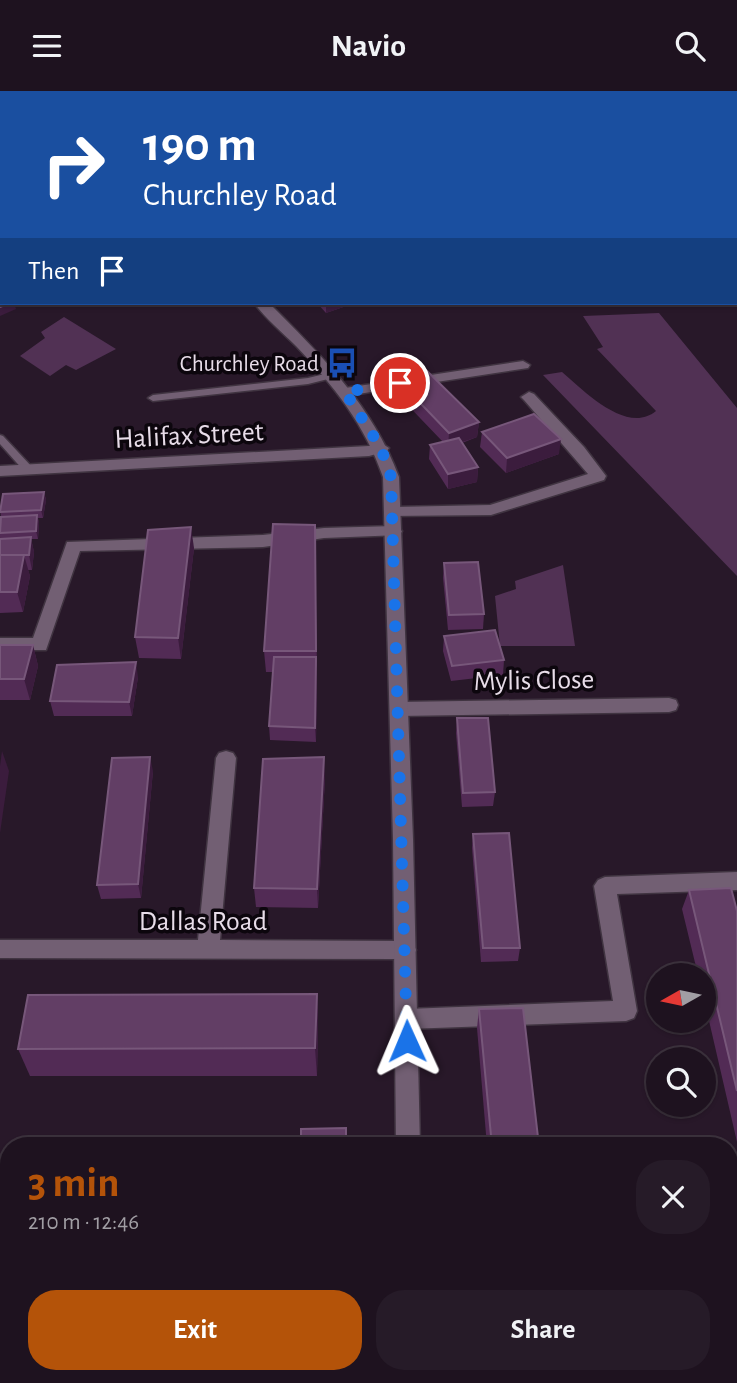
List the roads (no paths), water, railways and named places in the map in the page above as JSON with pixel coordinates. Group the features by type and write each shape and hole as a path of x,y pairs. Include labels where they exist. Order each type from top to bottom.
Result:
{"street":[{"path":"263,305 332,375 345,392 381,448 391,477 408,1137"},
{"path":"345,392 523,365"},
{"path":"0,644 40,645 73,546 263,541 324,533 491,510 598,476 529,397"},
{"name":"Halifax Street","path":"0,471 369,451 381,448"},
{"name":"Mylis Close","path":"399,709 669,705"},
{"path":"208,949 226,758"},
{"path":"407,1019 626,1011 605,886 737,881"},
{"name":"Dallas Road","path":"0,949 405,950"}],"lane":[{"path":"153,398 308,381 332,375"},
{"path":"0,438 28,469"}],"place":[{"name":"Churchley Road","path":"342,363"}]}
